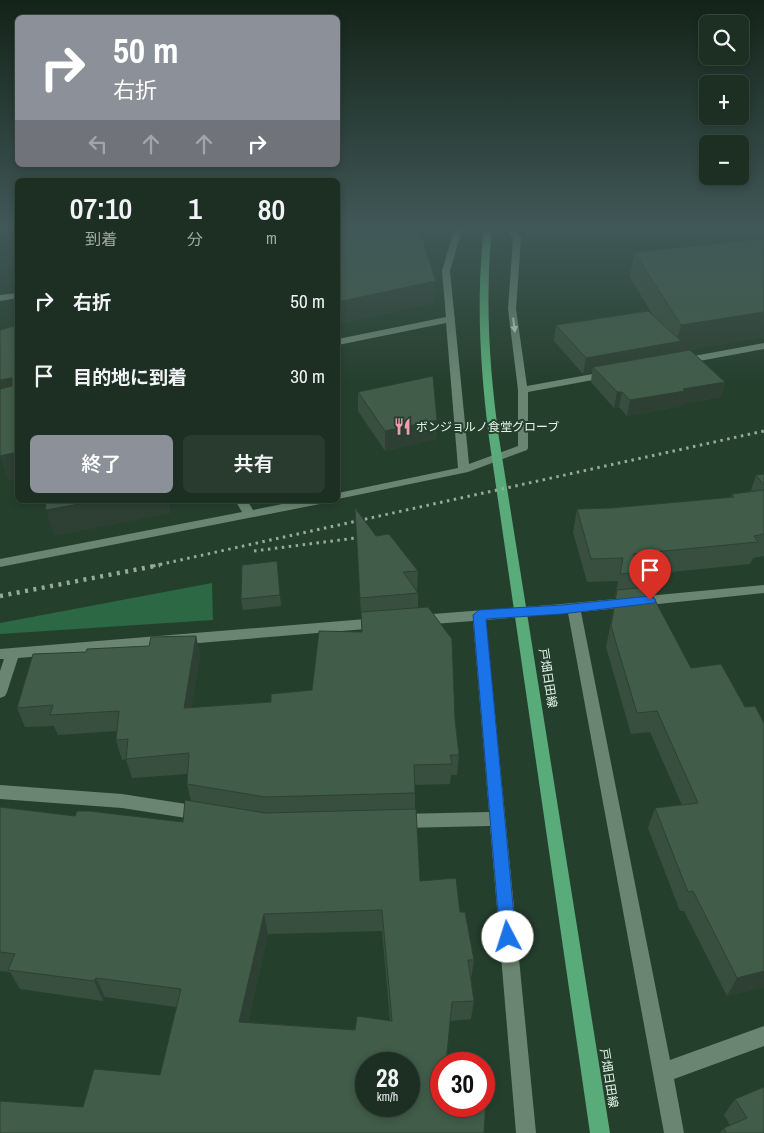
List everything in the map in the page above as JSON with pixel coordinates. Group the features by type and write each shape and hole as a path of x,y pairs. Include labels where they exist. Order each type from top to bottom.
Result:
{"main road":[{"name":"戸畑日田線","path":"482,280 481,314 491,408 552,826 600,1133"}],"street":[{"path":"447,280 464,470"},
{"path":"340,496 464,470 523,448 523,390 512,309 514,280"},
{"path":"0,298 15,296"},
{"path":"340,342 451,319"},
{"path":"668,363 764,346"},
{"path":"523,390 621,372"},
{"path":"243,503 250,515"},
{"path":"0,563 306,503"},
{"path":"410,620 574,608 764,589"},
{"path":"574,608 674,1133"},
{"path":"479,615 526,1133"},
{"path":"0,692 6,653 390,622"},
{"path":"0,792 122,801 210,815"},
{"path":"388,822 498,819"},
{"path":"663,1073 764,1036"}],"green space":[{"path":"212,583 213,620 0,634 0,623"}],"building":[{"path":"340,280 436,281 340,302"},
{"path":"652,280 764,280 764,312 681,325"},
{"path":"648,311 681,341 586,358 556,325"},
{"path":"15,326 15,453 0,456 0,389 12,386 12,378 0,380 0,330"},
{"path":"690,350 725,382 630,400 622,392 617,392 593,367"},
{"path":"433,376 437,420 385,431 358,392"},
{"path":"764,474 764,485 756,475"},
{"path":"764,490 764,534 754,536 758,542 633,554 642,572 620,574 623,558 591,559 577,509 611,508 734,497 732,494"},
{"path":"45,503 84,503 46,510"},
{"path":"355,508 376,536 389,534 418,571 403,572 418,593 360,598"},
{"path":"277,561 280,595 241,599 242,565"},
{"path":"648,587 691,668 721,664 745,707 755,706 764,723 764,971 737,978 693,891 688,892 655,808 698,803 657,711 637,713 611,626 617,590"},
{"path":"428,607 452,639 455,719 459,755 450,755 452,764 414,765 415,793 265,797 187,784 189,753 126,759 128,739 116,740 119,711 50,715 53,705 17,708 33,654 86,652 87,649 149,646 151,637 196,636 184,708 271,702 271,694 312,690 319,631 362,632 361,612"},
{"path":"185,800 265,813 416,809 420,881 456,878 460,912 465,912 474,960 468,960 474,1001 452,1002 447,1052 430,1052 430,1117 485,1117 484,1133 0,1133 0,1101 83,1107 94,1069 160,1075 181,989 96,978 94,981 8,970 15,954 0,952 0,807 75,816 77,811 183,822","holes":["382,910 392,1021 357,1016 355,1030 239,1022 264,914"]},
{"path":"764,1087 764,1133 726,1133 724,1128 747,1118 735,1099"}],"railway":[{"path":"153,566 764,431"},
{"path":"254,551 356,538"},
{"path":"0,596 160,565"}],"place":[{"name":"ボンジョルノ食堂グローブ","path":"402,427"}],"route":[{"path":"508,937 479,615 562,610 650,600"}]}
